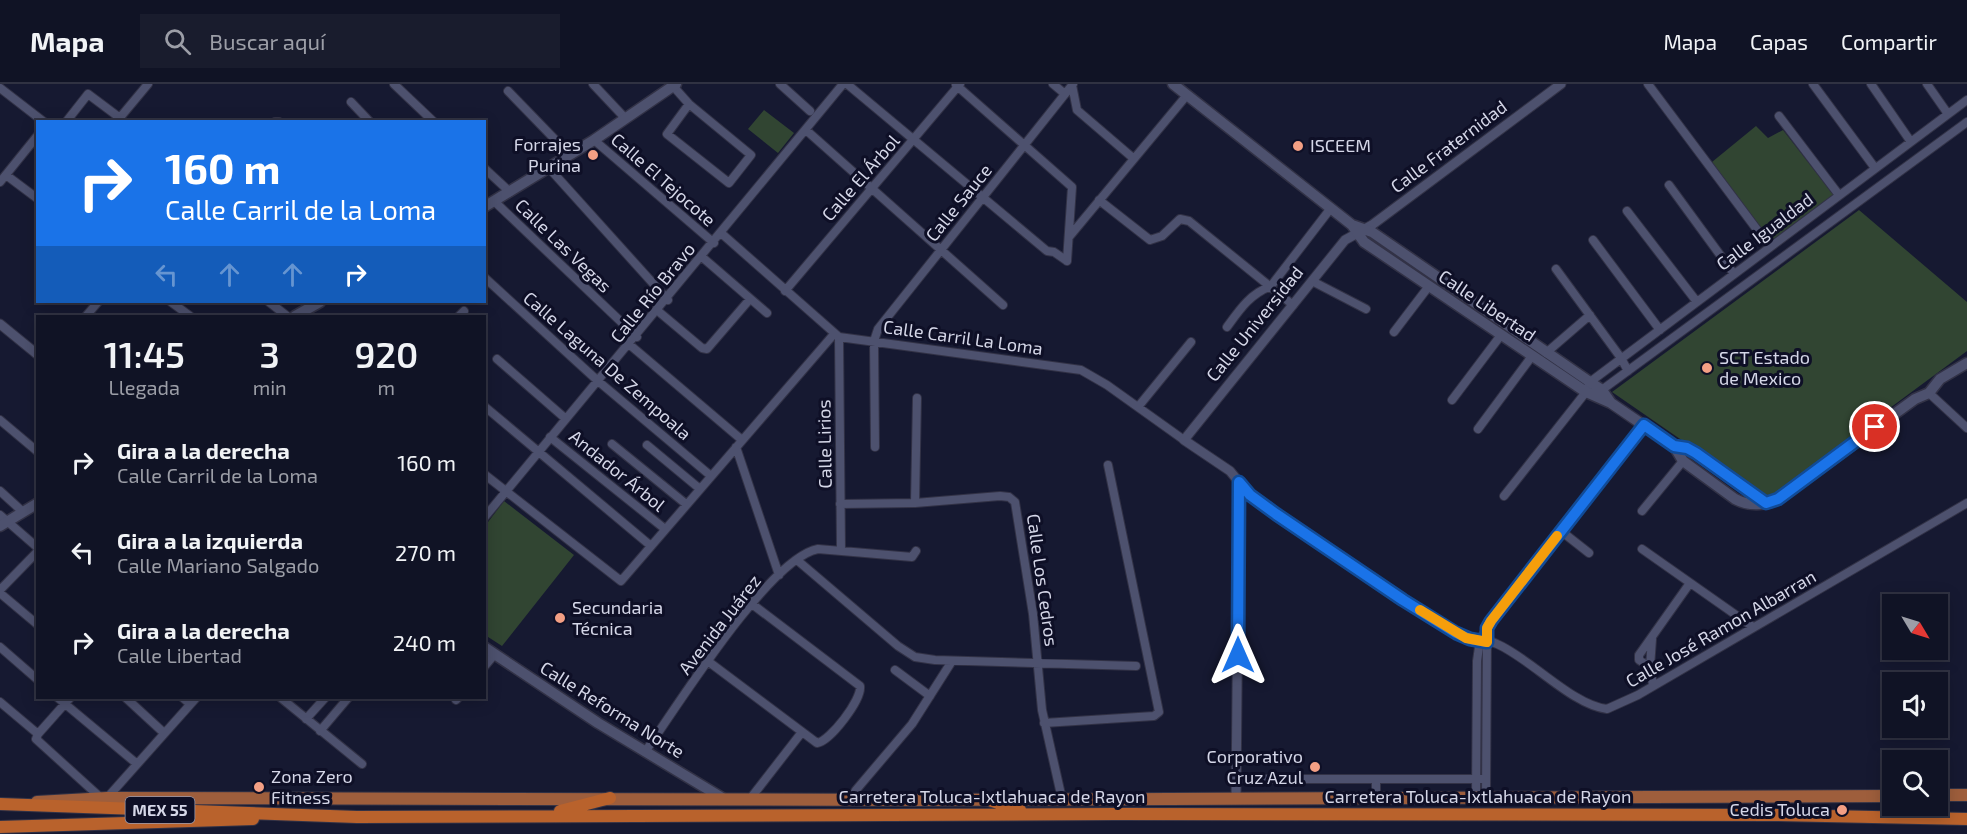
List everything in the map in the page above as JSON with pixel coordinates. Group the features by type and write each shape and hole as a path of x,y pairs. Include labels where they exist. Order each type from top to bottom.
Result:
{"highway":[{"path":"538,816 610,798"},
{"path":"986,799 1032,815"},
{"name":"Carretera Toluca-Ixtlahuaca de Rayon","path":"0,804 101,810 251,812 302,816 1656,815 1967,819"},
{"path":"0,827 302,816"}],"main road":[{"name":"Calle Libertad","path":"1173,84 1357,230 1546,353 1593,390 1674,446 1683,461 1740,502 1766,503"},
{"path":"489,204 594,140 674,85"},
{"name":"Calle Libertad","path":"1357,230 1364,242 1501,335 1532,356 1593,390"},
{"path":"297,315 318,303"},
{"path":"1766,503 1778,499 1915,399 1929,393 1940,379 1967,363"},
{"name":"Calle Libertad","path":"1674,446 1687,448 1696,453 1766,503"},
{"path":"2,521 36,504"},
{"name":"Calle Reforma Norte","path":"486,648 645,752 724,799"},
{"path":"1948,795 1967,795"},
{"name":"Carretera Toluca-Ixtlahuaca de Rayon","path":"18,804 104,798 1062,799 1376,796 1882,796"}],"street":[{"path":"5,84 0,89 41,120"},
{"path":"68,120 88,94 118,120 148,84"},
{"path":"394,84 433,120"},
{"path":"593,84 625,118"},
{"path":"780,84 810,111"},
{"path":"845,84 1047,251 1054,252 1067,261 1072,187 957,85"},
{"name":"Calle Río Bravo","path":"486,517 845,84"},
{"path":"1053,84 1065,94"},
{"name":"Calle Fraternidad","path":"1357,230 1561,84"},
{"path":"1648,84 1770,247"},
{"path":"1813,84 1875,168"},
{"path":"1871,84 1911,141"},
{"path":"1927,84 1948,114"},
{"path":"674,85 689,104 751,155 729,183 667,134 689,104"},
{"name":"Calle El Árbol","path":"785,291 914,140 957,85"},
{"path":"1073,85 1077,110 1133,158"},
{"name":"Calle Sauce","path":"874,341 878,329 1073,85"},
{"path":"508,91 570,154"},
{"path":"1069,237 1187,95"},
{"name":"Calle Igualdad","path":"1593,390 1621,358 1967,100"},
{"path":"351,102 368,120"},
{"path":"1779,116 1839,195"},
{"name":"Calle Igualdad","path":"1593,390 1628,371 1967,122"},
{"path":"806,130 1003,305"},
{"path":"0,182 36,138"},
{"name":"Calle El Tejocote","path":"594,140 714,243"},
{"path":"549,168 668,300"},
{"path":"486,170 510,192"},
{"path":"6,175 36,198"},
{"path":"1669,185 1734,274"},
{"path":"1099,200 1150,240 1162,236 1180,219 1192,223 1293,304"},
{"name":"Calle Las Vegas","path":"489,204 637,337"},
{"path":"1227,327 1247,300 1257,291 1271,286 1330,208"},
{"path":"1627,211 1697,302"},
{"name":"Calle Universidad","path":"1184,440 1345,240 1357,230"},
{"path":"486,475 621,581 742,440 837,335 721,233"},
{"path":"1593,240 1660,330"},
{"path":"702,257 767,313"},
{"path":"1556,269 1628,371"},
{"name":"Calle Laguna De Zempoala","path":"486,279 598,381 711,476"},
{"path":"1312,281 1366,309"},
{"path":"1394,332 1429,286"},
{"path":"658,311 705,349 750,299"},
{"path":"87,315 97,303"},
{"path":"172,303 189,315"},
{"path":"270,303 286,315"},
{"path":"1546,353 1590,315"},
{"path":"0,324 36,353"},
{"name":"Calle Carril La Loma","path":"837,335 1067,367 1087,372 1138,407"},
{"name":"Calle Lirios","path":"837,335 841,551"},
{"path":"1452,400 1501,335"},
{"path":"874,341 875,447"},
{"path":"1191,342 1138,407 1230,471 1259,501 1376,582 1456,633 1483,641"},
{"path":"630,345 742,440"},
{"path":"1478,429 1532,356"},
{"path":"497,359 566,419"},
{"path":"1504,496 1593,390"},
{"path":"1929,393 1967,429"},
{"path":"915,503 917,398"},
{"path":"486,408 651,546"},
{"path":"0,420 36,450"},
{"path":"1481,796 1483,641 1487,628 1644,425"},
{"name":"Andador Árbol","path":"550,437 665,529"},
{"path":"612,444 686,504"},
{"path":"647,445 700,489"},
{"path":"736,447 779,575"},
{"path":"1642,511 1683,461"},
{"path":"1045,727 1154,716 1159,712 1108,465"},
{"path":"1236,798 1238,778 1239,482"},
{"path":"0,491 23,512"},
{"name":"Calle Los Cedros","path":"840,504 915,503 1000,496 1009,497 1015,502 1045,727 1062,799"},
{"name":"Calle José Ramon Albarran","path":"1483,641 1498,644 1586,701 1602,708 1617,705 1967,503"},
{"path":"2,521 36,547"},
{"path":"1561,531 1589,553"},
{"path":"1642,549 1753,627"},
{"name":"Avenida Juárez","path":"645,752 752,604 779,575 797,560 812,550 912,557 916,551"},
{"path":"36,551 0,591 36,623"},
{"path":"797,560 908,653 924,659 1136,666"},
{"path":"1650,667 1638,658 1690,583"},
{"path":"709,662 814,741 820,743 826,739 859,699 861,689 856,682 752,604"},
{"path":"1652,638 1650,667 1653,685"},
{"path":"0,646 36,678"},
{"path":"486,665 495,654"},
{"path":"851,799 856,789 906,732 952,661"},
{"path":"895,670 930,696"},
{"path":"127,699 164,733"},
{"path":"282,699 362,764"},
{"path":"306,719 324,699"},
{"path":"320,731 347,699"},
{"path":"37,736 67,700 136,764"},
{"path":"0,702 104,798 193,701"},
{"path":"750,799 802,732"},
{"path":"1238,778 1481,779"},
{"path":"1376,779 1376,796"}],"green space":[{"path":"764,110 794,133 778,153 748,129"},
{"path":"1756,126 1768,138 1783,130 1836,198 1771,246 1712,162"},
{"path":"1859,210 1967,302 1967,351 1767,499 1612,392"},
{"path":"504,501 574,555 502,646 486,636 486,525"}],"slow traffic":[{"path":"1420,610 1466,638 1487,642 1487,628 1491,621 1557,536"}],"place":[{"name":"ISCEEM","path":"1298,146"},
{"name":"Forrajes Purina","path":"593,155"},
{"name":"SCT Estado de Mexico","path":"1707,368"},
{"name":"Secundaria Técnica","path":"560,618"},
{"name":"Corporativo Cruz Azul","path":"1315,767"},
{"name":"Zona Zero Fitness","path":"259,787"},
{"name":"Cedis Toluca","path":"1842,810"}],"route":[{"path":"1238,655 1239,482 1250,495 1276,514 1403,600 1456,633 1470,639 1487,642 1487,628 1491,621 1644,425 1674,446 1687,448 1696,453 1766,503 1778,499 1875,427"}]}
